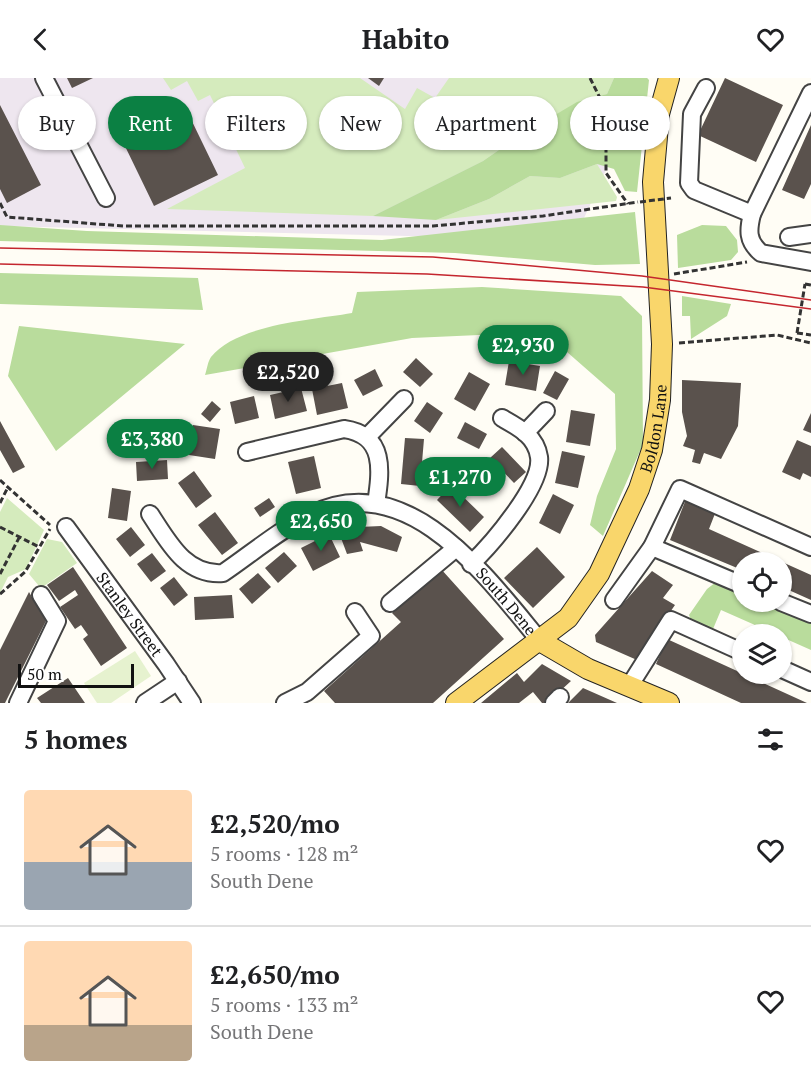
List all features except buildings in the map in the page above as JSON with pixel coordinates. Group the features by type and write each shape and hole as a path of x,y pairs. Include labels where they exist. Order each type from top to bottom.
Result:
{"main road":[{"name":"Boldon Lane","path":"456,703 568,618 599,574 639,489 652,450 660,400 662,344 653,182 659,114 669,78"},
{"path":"540,641 588,669 669,703"}],"street":[{"path":"44,78 106,198"},
{"path":"706,88 692,114 689,183 694,190 752,214"},
{"path":"811,95 752,214 749,228 750,239 760,253 811,262"},
{"path":"789,237 811,234"},
{"path":"367,437 404,399"},
{"path":"525,433 546,411"},
{"name":"South Dene","path":"471,564 499,535 522,501 538,471 539,457 534,441 502,418"},
{"path":"247,452 344,429 357,431 367,437 380,462 376,504"},
{"path":"614,600 652,547 680,489 811,547"},
{"name":"South Dene","path":"150,514 177,553 191,567 209,574 222,573 310,515 333,506 376,504 418,517 456,548 540,641"},
{"name":"Stanley Street","path":"59,527 178,681 192,703"},
{"path":"652,547 732,581"},
{"path":"390,603 456,548"},
{"path":"18,703 57,621 40,595"},
{"path":"792,606 811,614"},
{"path":"285,703 307,692 371,636 355,612"},
{"path":"630,685 671,620 732,647"},
{"path":"792,673 811,682"},
{"path":"145,703 178,681"}],"path":[{"path":"590,78 603,104 606,117 606,173 628,204"},
{"path":"0,203 7,217 123,226 433,226 543,216 671,198"},
{"path":"657,273 675,274 733,266 768,256"},
{"path":"811,285 805,284 798,333 811,335"},
{"path":"662,344 777,335 811,343"},
{"path":"0,480 59,527 39,547 25,572 0,594"},
{"path":"0,503 8,487"},
{"path":"0,527 39,547"},
{"path":"0,574 20,536"}],"shaded area":[{"path":"0,78 648,78 640,96 570,96 570,150 615,150 574,240 0,226"}],"green space":[{"path":"163,78 360,78 386,96 319,96 319,150 402,150 402,107 405,109 417,88 431,96 414,96 414,150 499,150 483,161 373,216 167,209 245,168 236,150 307,150 307,96 210,95 198,101 187,81 171,90"},
{"path":"449,78 614,78 607,94 570,96 570,107 558,114 558,96 436,96"},
{"path":"614,78 647,78 649,80 647,96 600,96 607,94"},
{"path":"570,106 570,150 642,150 637,192 625,191 614,169 597,164 560,178 530,176 489,199 436,220 373,216 483,161 499,150 558,150 558,113"},
{"path":"597,164 617,197 616,201 436,220 489,199 530,176 560,178"},
{"path":"635,212 640,264 595,265 455,253 0,241 0,225 87,231 382,240"},
{"path":"702,225 726,226 737,240 738,252 731,260 678,268 677,235"},
{"path":"0,273 198,278 203,310 0,304"},
{"path":"482,287 621,296 642,316 643,444 603,536 590,525 597,496 616,449 615,394 551,338 479,335 412,338 205,375 211,357 223,346 239,337 277,325 352,313 357,292"},
{"path":"682,296 731,304 727,316 691,339 690,316 682,316"},
{"path":"19,326 185,344 56,451 8,376"},
{"path":"7,498 44,530 26,569 8,577 0,593 0,512"},
{"path":"47,539 62,542 77,563 44,586 39,586 29,574"},
{"path":"716,582 732,589 732,612 785,612 811,623 811,650 792,642 792,624 752,624 721,610 713,629 706,631 693,625 689,615 707,589"},
{"path":"135,651 151,676 111,703 97,703 84,683"}],"tram line":[{"path":"0,248 433,257 642,276 811,300"},
{"path":"0,264 427,274 643,287 811,309"}]}
